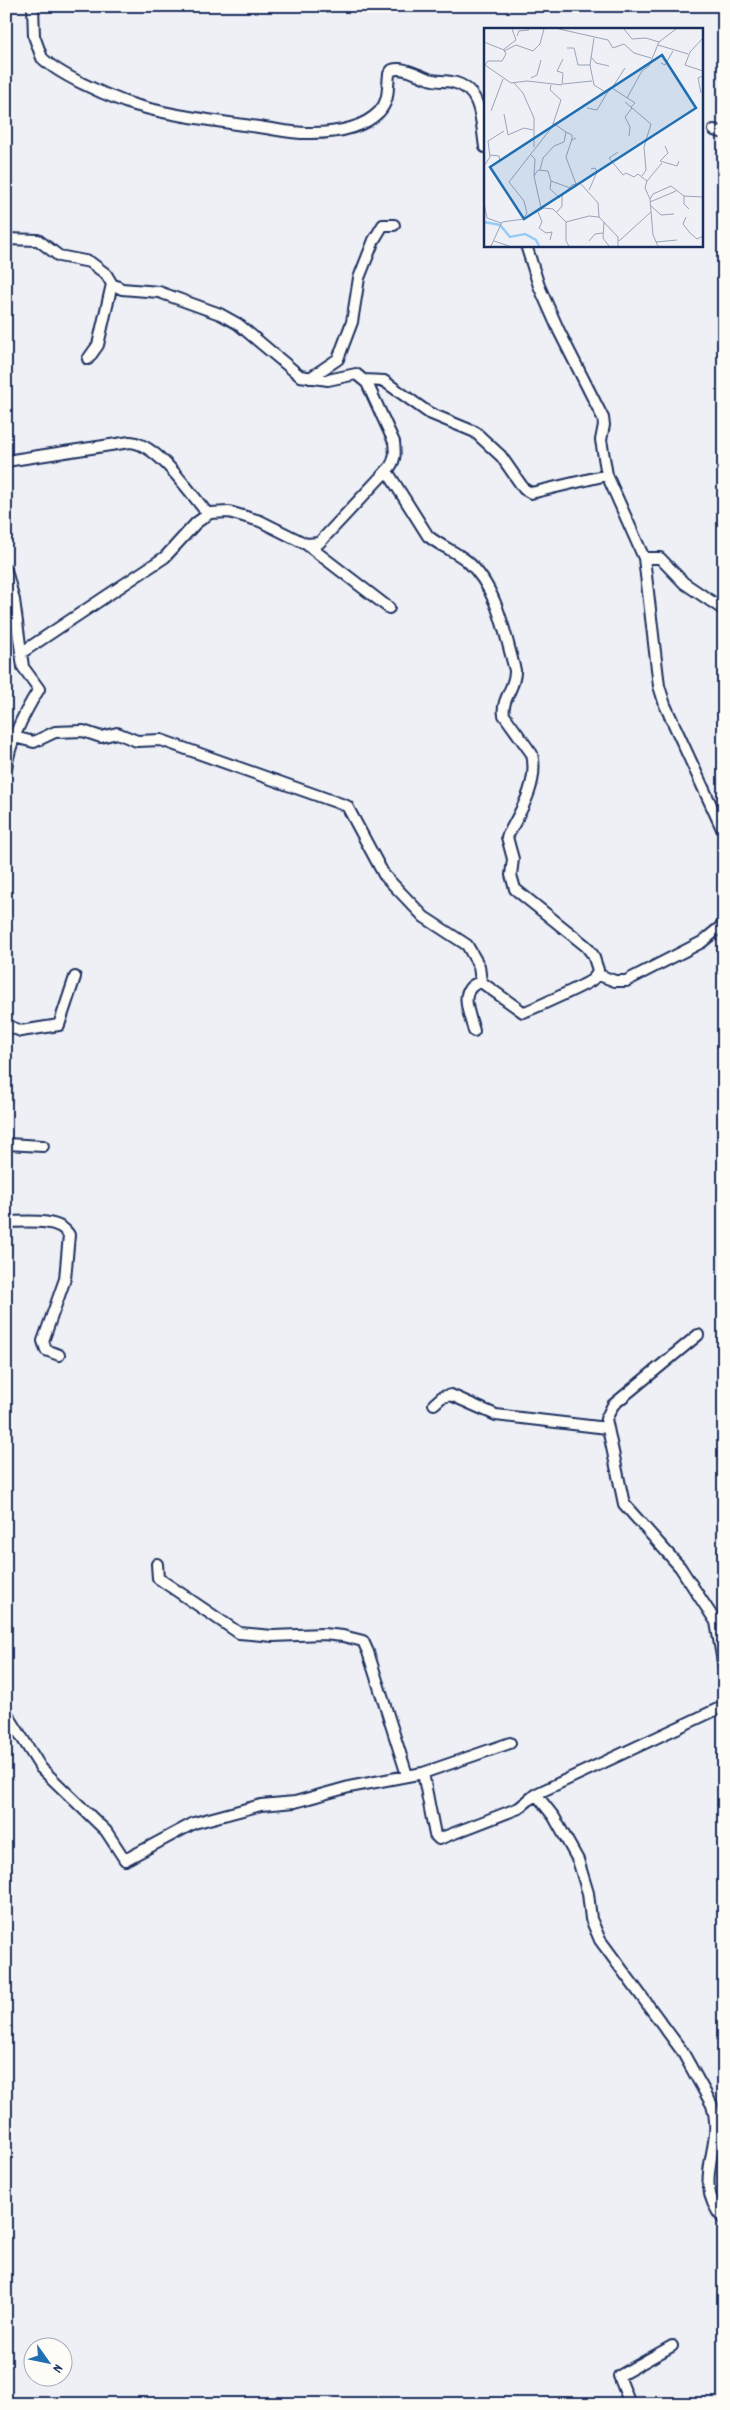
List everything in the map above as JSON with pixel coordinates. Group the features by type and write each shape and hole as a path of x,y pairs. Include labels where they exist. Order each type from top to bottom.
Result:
{"street":[{"path":"33,6 34,36 42,58 93,88 128,102 184,116 270,128 309,133 337,131 355,126 372,118 379,112 388,98 390,74 392,70 401,68 434,81 453,82 467,90 480,106 484,139"},
{"path":"310,378 338,359 352,322 359,278 374,240 383,226 394,225"},
{"path":"6,239 38,240 59,256 90,262 106,274 112,284 122,289 159,292 220,314 238,324 300,376 328,380 356,374 364,380 394,442 394,462 323,540 319,543 306,544"},
{"path":"526,246 539,286 559,331 603,418 604,424 601,440 608,475 644,558 659,686 665,704 724,833"},
{"path":"88,359 98,345 112,284"},
{"path":"364,380 384,381 429,413 476,432 501,456 524,488 531,493 608,475"},
{"path":"6,461 130,442 140,443 161,459 208,514"},
{"path":"14,737 34,742 55,732 83,731 101,737 118,733 136,740 161,740 347,806 384,875 424,917 467,945 479,966 481,982 523,1012 528,1012 591,981 596,974 597,963 586,946 521,896 512,884 513,859 507,837 529,795 534,760 532,754 504,715 503,708 514,685 515,670 486,583 465,559 437,544 428,536 386,471"},
{"path":"20,653 165,557 196,523 208,514 229,512 260,521 306,544 389,608"},
{"path":"644,558 660,558 684,583 724,610"},
{"path":"6,570 14,600 23,667 39,689 14,737 8,752 6,768"},
{"path":"596,974 615,981 626,981 702,942 724,924"},
{"path":"6,1025 21,1031 59,1025 75,977"},
{"path":"474,1031 465,1003 469,990 481,982"},
{"path":"6,1144 42,1146"},
{"path":"6,1222 54,1225 67,1230 69,1235 65,1279 43,1341 46,1350 60,1355"},
{"path":"698,1335 613,1405 606,1418 624,1504 677,1563 720,1619 724,1668"},
{"path":"434,1404 442,1397 451,1396 496,1415 607,1428"},
{"path":"156,1564 158,1578 235,1632 273,1636 337,1635 363,1641 407,1775"},
{"path":"424,1773 435,1835 439,1838 519,1808 536,1794 724,1706"},
{"path":"6,1712 10,1727 41,1768 106,1832 126,1860 194,1823 260,1805 295,1802 349,1787 424,1773 510,1743"},
{"path":"536,1794 567,1837 578,1860 588,1893 591,1918 600,1940 682,2051 712,2105 715,2114 715,2131 708,2173 708,2191 714,2207 724,2220"},
{"path":"630,2404 619,2376 672,2346"}]}
